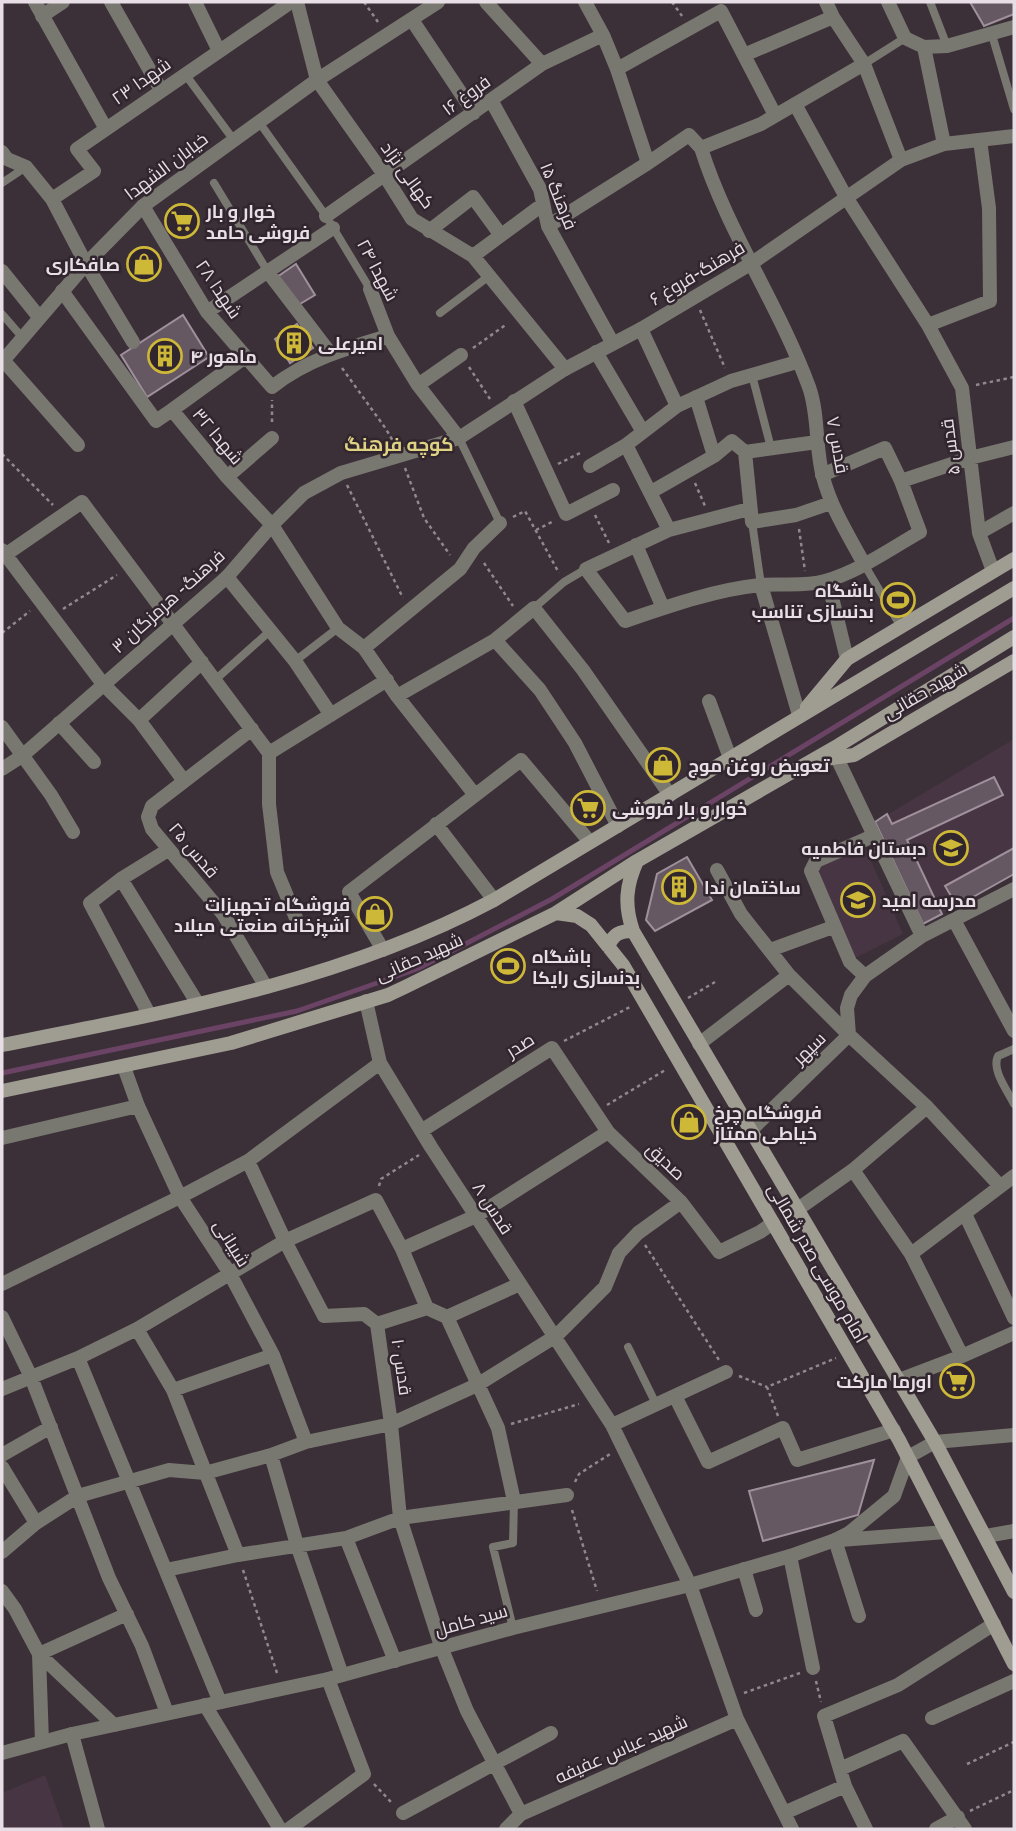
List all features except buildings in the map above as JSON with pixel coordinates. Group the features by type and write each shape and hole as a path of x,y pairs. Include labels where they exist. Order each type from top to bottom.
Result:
{"main road":[{"name":"شهید حقانی","path":"799,715 847,659 1014,559"},
{"name":"شهید حقانی","path":"2,1045 266,987 383,950 459,919 1014,588"},
{"path":"838,751 1014,637"},
{"name":"شهید حقانی","path":"2,1091 231,1043 388,995 556,912 637,861 813,760 838,751 854,755 1014,662"},
{"name":"امام موسی صدر شمالی","path":"637,861 628,880 626,898 627,914 633,931 936,1442 1014,1592"},
{"name":"امام موسی صدر شمالی","path":"556,912 578,916 591,925 623,965 894,1430 1014,1664"},
{"path":"608,946 613,936 620,932 633,931"}],"street":[{"path":"35,2 106,129"},
{"path":"42,16 63,2"},
{"path":"111,2 161,90"},
{"path":"195,2 219,51"},
{"path":"294,2 317,80"},
{"name":"شهدا ۲۳","path":"52,199 94,171 77,149 294,2"},
{"path":"486,2 542,64"},
{"path":"585,2 617,69 648,163"},
{"path":"826,2 832,17 864,64 901,160"},
{"path":"888,2 905,38 924,47 947,47 1014,27"},
{"name":"خیابان الشهدا","path":"2,361 86,264 143,206 317,80 387,37 434,3"},
{"path":"617,69 720,6 775,115"},
{"path":"744,55 832,17"},
{"path":"412,20 474,113"},
{"name":"فروغ ۱۶","path":"207,312 268,272 385,176 542,64 603,35"},
{"path":"924,47 944,144"},
{"path":"701,148 761,124 864,64"},
{"name":"کهالی نژاد","path":"317,80 412,219 473,256 565,369"},
{"name":"فرهنگ ۱۵","path":"491,100 540,189 548,226 612,342"},
{"name":"قدس ۵","path":"796,104 846,197 928,325 962,388 979,533 993,571"},
{"path":"548,226 689,135 701,148 710,176 752,263"},
{"name":"فرهنگ-فروغ ۶","path":"400,456 459,438 565,369 641,329 752,263 901,160 944,144 1014,136"},
{"path":"928,325 990,301 989,208 980,140"},
{"path":"2,152 7,159 26,167 52,199 86,264 134,342"},
{"path":"429,231 474,197 500,234"},
{"path":"473,256 542,205"},
{"name":"شهدا ۲۸","path":"143,206 207,312 272,387"},
{"name":"قدس ۷","path":"752,263 810,390 822,475 831,503 864,565"},
{"path":"2,271 39,317"},
{"path":"268,272 330,353"},
{"name":"شهدا ۲۴","path":"370,289 388,336 418,385 459,438"},
{"name":"شهدا ۳۲","path":"62,291 156,421 172,410 227,477 272,525 338,628 364,648 397,696 475,795"},
{"path":"641,329 677,406"},
{"path":"272,387 287,375 330,353 388,336"},
{"path":"596,352 643,432"},
{"path":"418,385 461,355"},
{"path":"172,410 245,357"},
{"path":"2,361 78,445"},
{"path":"590,466 626,445 677,406 731,381 797,362"},
{"path":"696,397 714,456"},
{"path":"514,401 566,514 613,490"},
{"path":"227,477 272,438"},
{"path":"651,492 714,456 732,441 745,452 751,516"},
{"path":"745,452 817,442"},
{"path":"626,445 670,530"},
{"path":"901,481 970,458 1014,447"},
{"path":"822,475 885,448 920,532 864,565 828,581 807,586 761,585 708,594 625,621 586,569 670,530 711,519 796,515 831,503"},
{"name":"فرهنگ- هرمزگان ۳","path":"2,768 22,756 227,577 304,493 341,473 400,456"},
{"path":"184,781 139,720 103,684 3,552 82,502 270,753 269,804 277,872 296,918"},
{"path":"979,533 1014,513"},
{"path":"364,648 460,569 474,548 500,523"},
{"path":"636,545 663,608"},
{"path":"227,577 295,661 331,715"},
{"path":"828,581 847,659"},
{"path":"761,585 799,715"},
{"path":"397,696 495,640 534,608 583,670 670,794"},
{"path":"495,640 547,701 575,743 618,826"},
{"path":"139,720 202,662"},
{"path":"270,753 387,680"},
{"path":"709,701 730,758"},
{"path":"60,723 94,762"},
{"path":"2,727 51,795 73,832"},
{"name":"قدس ۲۵","path":"252,729 152,806 148,817 152,830 223,914 266,987"},
{"path":"838,751 873,836 922,936"},
{"path":"383,950 349,892 521,760 590,842"},
{"path":"436,824 494,900"},
{"path":"865,976 850,962 811,871 816,861 873,836"},
{"path":"149,1014 90,903 121,879 168,850"},
{"path":"717,870 741,914 789,975 849,1035"},
{"path":"121,879 198,1004"},
{"path":"849,1035 847,1008 851,995 865,976 922,936 1014,889"},
{"path":"954,920 1014,1031"},
{"path":"770,950 833,926"},
{"path":"699,1044 789,975"},
{"name":"قدس ۸","path":"366,1001 380,1063 431,1147 612,1425 690,1585 737,1719 792,1829"},
{"name":"سپهر","path":"750,1131 849,1035 927,1107 1000,1186"},
{"name":"صدیق","path":"552,1048 608,1132 681,1202 719,1252 773,1223"},
{"name":"صدر","path":"421,1131 552,1048"},
{"path":"2,1284 248,1161 380,1063"},
{"name":"شیبانی","path":"124,1067 138,1106 180,1197 229,1272 273,1355 306,1442"},
{"path":"2,1138 138,1106"},
{"path":"798,1209 853,1170 927,1107"},
{"path":"402,1249 476,1216 608,1132"},
{"name":"قدس ۱۰","path":"248,1161 324,1316 364,1314 377,1324 391,1424 400,1518 442,1649 467,1711 521,1814"},
{"path":"853,1170 911,1254 962,1356"},
{"path":"911,1254 1014,1177"},
{"path":"2,1389 78,1358 137,1329 285,1241 376,1200 402,1249 427,1308"},
{"path":"2,1552 36,1522 78,1496 169,1470 205,1473 271,1455 306,1442 391,1424 477,1385 555,1336 605,1287 619,1253 638,1233 681,1202"},
{"path":"965,1214 1014,1318"},
{"path":"447,1317 520,1284"},
{"path":"377,1324 427,1308 447,1317 498,1428 514,1501"},
{"path":"2,1317 31,1377 108,1578 142,1646 167,1713"},
{"path":"137,1329 173,1390 238,1555"},
{"path":"899,1380 1014,1333"},
{"path":"173,1390 273,1355"},
{"path":"78,1358 166,1570 212,1704 281,1829"},
{"path":"612,1425 726,1372"},
{"path":"675,1396 708,1462 783,1428 797,1460 894,1430"},
{"path":"2,1455 51,1427"},
{"path":"908,1457 936,1442 1014,1435"},
{"path":"271,1455 364,1774 289,1829"},
{"name":"سید کامل","path":"2,1753 72,1734 335,1677 513,1628 690,1585 790,1556 835,1541 849,1533 894,1496 908,1457"},
{"path":"2,1467 36,1522"},
{"path":"166,1570 238,1555 346,1538 400,1518 567,1496"},
{"path":"986,1536 1014,1531"},
{"path":"859,1616 835,1541 946,1532"},
{"path":"346,1538 395,1661"},
{"path":"790,1556 813,1668"},
{"path":"744,1569 756,1610"},
{"path":"2,1591 39,1654 114,1725"},
{"path":"39,1654 127,1614"},
{"path":"866,1829 845,1786 824,1716 898,1685 994,1624"},
{"path":"39,1654 43,1742"},
{"path":"932,1718 1014,1681"},
{"name":"شهید عباس عفیفه","path":"521,1814 737,1719"},
{"path":"403,1814 551,1733"},
{"path":"72,1734 98,1829"},
{"path":"840,1769 903,1741 962,1823 936,1829"},
{"path":"784,1813 845,1786"},
{"path":"506,1829 521,1814"}],"lane":[{"path":"930,2 947,47"},
{"path":"992,35 1014,109"},
{"path":"864,64 905,38"},
{"path":"185,74 233,139"},
{"name":"شهدا ۲۴","path":"259,122 329,222 370,289"},
{"path":"2,183 26,167"},
{"path":"214,183 268,272"},
{"path":"440,313 489,276"},
{"path":"2,314 22,337"},
{"path":"752,375 771,448"},
{"path":"459,438 500,523"},
{"path":"751,516 761,585"},
{"name":"قدس ۷","path":"864,565 901,626"},
{"path":"534,608 564,582 586,569"},
{"path":"295,661 338,628"},
{"path":"215,680 270,631"},
{"path":"1014,1049 998,1056 996,1061 997,1070 1014,1104"},
{"path":"628,1347 656,1404"},
{"path":"513,1628 493,1547 513,1543 514,1501"}],"path":[{"path":"364,2 387,37"},
{"path":"694,298 731,381"},
{"path":"499,412 461,355 522,314"},
{"path":"330,353 386,429 400,456 424,518 460,569"},
{"path":"962,388 1014,377"},
{"path":"272,387 272,438"},
{"path":"546,471 584,451 590,466"},
{"path":"2,454 63,515"},
{"path":"689,471 711,519"},
{"path":"341,473 410,610"},
{"path":"589,502 615,556"},
{"path":"500,523 526,511 564,582"},
{"path":"536,530 566,514"},
{"path":"796,515 807,586"},
{"path":"474,548 521,618"},
{"path":"52,617 130,567"},
{"path":"2,633 41,603"},
{"path":"676,1005 715,982"},
{"name":"صدر","path":"552,1048 643,1000"},
{"path":"595,1112 680,1063"},
{"path":"376,1200 381,1179 431,1147"},
{"path":"638,1233 726,1372 767,1387 848,1353"},
{"path":"767,1387 783,1428"},
{"path":"498,1428 595,1400"},
{"path":"602,1607 567,1496 579,1474 622,1446"},
{"path":"238,1555 283,1690"},
{"path":"730,1699 813,1668 824,1716"},
{"path":"967,1764 1014,1742"},
{"path":"364,1774 403,1814"},
{"path":"962,1823 1014,1790"}],"shaded area":[{"name":"دبستان فاطمیه","path":"1014,739 1014,875 923,924 875,822"},
{"name":"مدرسه امید","path":"865,847 903,934 851,960 815,867"},
{"path":"45,1775 64,1829 2,1829 2,1793"}],"waterway":[{"path":"2,1073 297,1011 417,969 552,899 1014,618"}],"place":[{"name":"خوار و بار فروشی حامد","path":"182,221"},
{"name":"صافکاری","path":"144,264"},
{"name":"امیرعلی","path":"294,343"},
{"name":"ماهور ۴","path":"165,356"},
{"name":"باشگاه بدنسازی تناسب","path":"898,600"},
{"name":"تعویض روغن موج","path":"663,765"},
{"name":"خوار و بار فروشی","path":"588,808"},
{"name":"دبستان فاطمیه","path":"951,848"},
{"name":"ساختمان ندا","path":"679,887"},
{"name":"مدرسه امید","path":"858,900"},
{"name":"فروشگاه تجهیزات آشپزخانه صنعتی میلاد","path":"375,914"},
{"name":"باشگاه بدنسازی رایکا","path":"508,966"},
{"name":"فروشگاه چرخ خیاطی ممتاز","path":"689,1122"},
{"name":"اورما مارکت","path":"957,1381"}],"district":[{"name":"کوچه فرهنگ","path":"399,444"}]}
